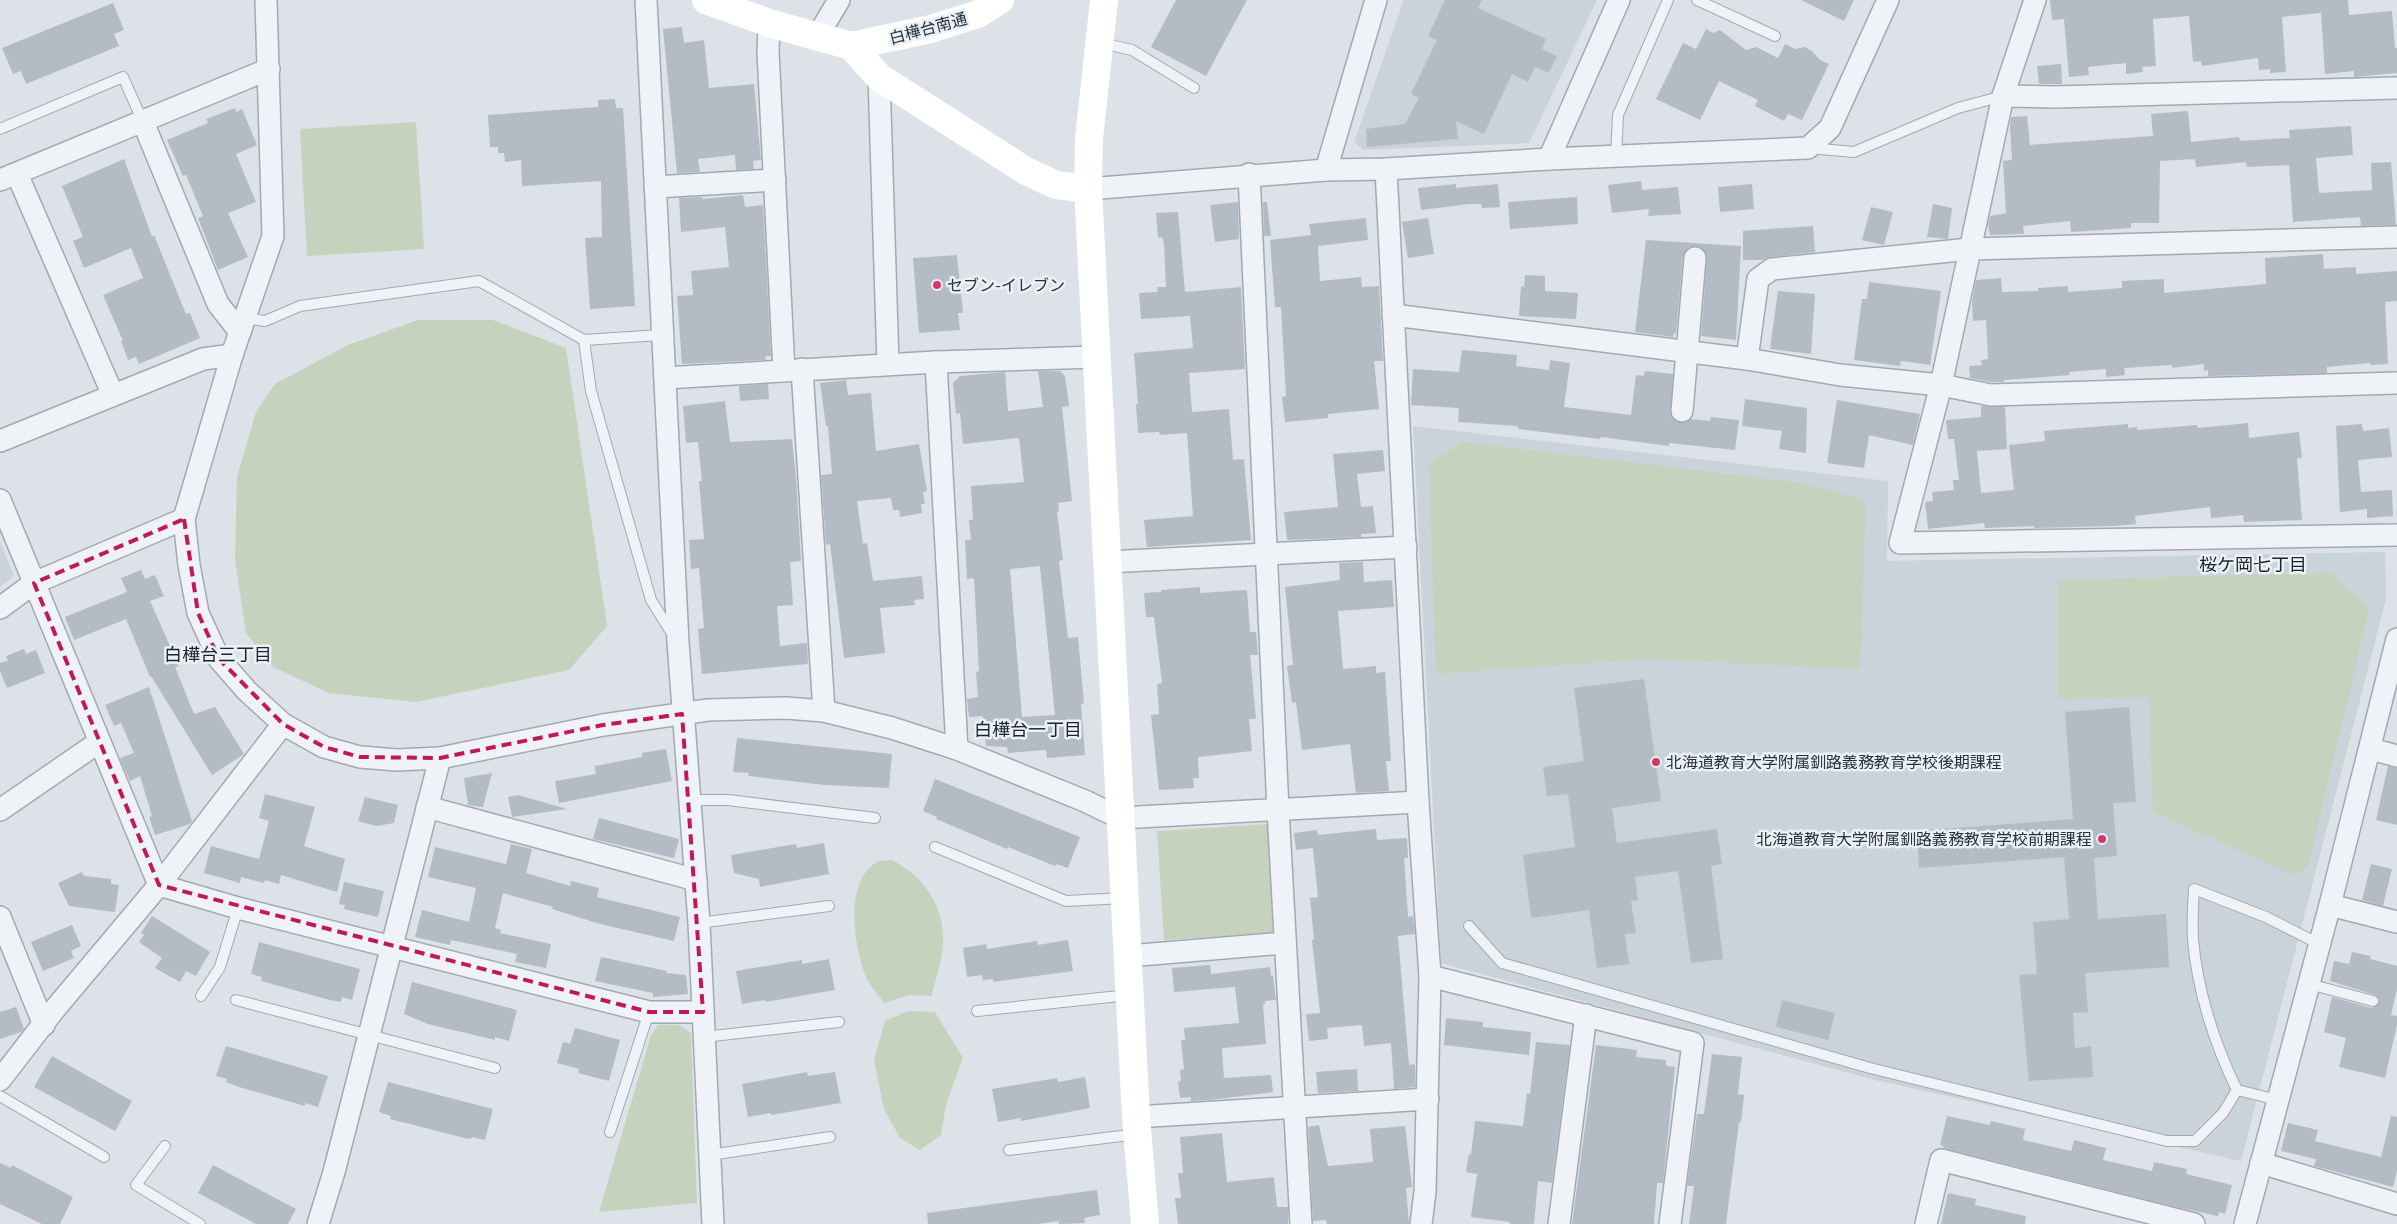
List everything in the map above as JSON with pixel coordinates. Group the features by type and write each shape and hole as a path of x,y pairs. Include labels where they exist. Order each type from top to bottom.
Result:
{"street":[{"path":"266,0 273,236 232,355 184,519 188,565 198,613 219,659 247,692 283,724 324,747 360,757 396,760 440,758 603,725 708,710 786,708 824,712 892,728 956,749 1085,801 1120,818 1418,802"},
{"path":"646,0 661,335 665,378 682,714 699,924 713,1224"},
{"path":"817,37 839,0"},
{"name":"白樺台南通","path":"851,46 932,29 978,14 1000,0"},
{"path":"1104,0 1089,139 1088,189 1136,1126 1145,1224"},
{"path":"1326,170 1376,0"},
{"path":"1549,159 1619,0"},
{"path":"716,2 769,23 851,46 878,76 1026,171 1056,185 1088,189 1249,174 1808,148 1830,128 1888,0"},
{"path":"2035,0 2003,96 1942,386 1900,543 2397,534"},
{"path":"769,23 775,180 824,712"},
{"path":"112,395 8,177 269,69"},
{"path":"878,76 888,364"},
{"path":"2003,96 2055,97 2397,88"},
{"path":"143,122 218,304 243,325"},
{"path":"1386,169 1418,802 1430,976 1425,1192 1421,1224"},
{"path":"1249,174 1278,810 1301,1224"},
{"path":"655,187 775,180"},
{"path":"1747,359 1758,279 1772,269 1970,249 2397,237"},
{"path":"1682,410 1695,258"},
{"path":"1393,315 1747,359 1840,375 1942,386 1991,395 2397,383"},
{"path":"0,441 203,360 232,355"},
{"path":"665,378 888,364 1096,357"},
{"path":"936,362 956,749"},
{"path":"0,500 159,885"},
{"path":"0,608 34,583 184,519"},
{"path":"1106,562 1406,547"},
{"path":"2245,1224 2371,749 2397,639"},
{"path":"0,1080 54,1010 159,885 283,724"},
{"path":"0,810 99,742"},
{"path":"2371,749 2397,756"},
{"path":"318,1224 334,1172 440,758"},
{"path":"427,807 696,880"},
{"path":"159,885 238,908 649,1012 703,1012"},
{"path":"2330,904 2397,922"},
{"path":"0,917 44,1025"},
{"path":"1128,956 1285,944"},
{"path":"1430,976 1694,1043 1670,1224"},
{"path":"1559,1224 1586,1016"},
{"path":"1136,1126 1294,1108 1428,1099"},
{"path":"1926,1224 1941,1160 2194,1224"},
{"path":"2261,1163 2397,1204"}],"lane":[{"path":"1616,156 1618,115 1668,0"},
{"path":"1697,0 1775,36"},
{"path":"1099,43 1132,50 1194,88"},
{"path":"0,128 123,77 143,122"},
{"path":"1808,148 1854,152 1958,108 2003,96"},
{"path":"243,325 265,321 300,306 479,281 584,340 661,335"},
{"path":"584,340 591,391 651,600 678,642"},
{"path":"690,800 728,800 875,818"},
{"path":"935,847 1066,901 1124,898"},
{"path":"2237,1090 2225,1065 2197,969 2193,938 2194,889 2266,917 2319,944"},
{"path":"699,924 829,906"},
{"path":"201,996 220,967 238,908"},
{"path":"1469,926 1502,964 1870,1068 2167,1141 2194,1141 2223,1113 2237,1090"},
{"path":"2308,984 2373,1001"},
{"path":"977,1011 1130,995"},
{"path":"236,1000 495,1068"},
{"path":"610,1132 649,1012"},
{"path":"704,1037 839,1022"},
{"path":"2237,1090 2278,1100"},
{"path":"0,1096 104,1157"},
{"path":"1009,1150 1136,1126"},
{"path":"710,1155 830,1137"},
{"path":"165,1146 136,1185 200,1224"}],"highlighted area":[{"path":"184,519 198,613 219,659 283,724 324,747 360,757 440,758 603,725 682,714 703,1012 649,1012 159,885 34,583"}],"shaded area":[{"path":"1404,0 1597,0 1529,143 1363,150 1354,142"},
{"path":"1413,426 1888,481 1887,561 2385,552 2386,599 2241,1161 1875,1080 1441,963"},
{"path":"0,542 14,576 0,587"}],"green space":[{"path":"416,122 424,249 307,256 300,129"},
{"path":"418,320 493,320 566,348 607,626 569,670 416,702 329,693 273,667 246,633 235,559 237,477 256,412 275,384 348,345"},
{"path":"1463,442 1802,483 1866,500 1860,669 1647,659 1436,674 1429,465"},
{"path":"2330,573 2369,609 2308,866 2295,876 2153,812 2149,697 2058,699 2058,580"},
{"path":"1267,824 1274,933 1164,940 1157,831"},
{"path":"892,860 914,875 930,894 940,917 943,930 943,949 932,996 909,995 884,1003 866,978 855,930 855,914 856,898 860,883 867,871 877,862"},
{"path":"908,1011 935,1012 963,1058 946,1104 941,1135 920,1150 900,1138 884,1109 874,1060 885,1021"},
{"path":"658,1025 679,1025 691,1033 697,1203 599,1212 651,1035"}],"building":[{"path":"1176,0 1247,0 1206,76 1151,47"},
{"path":"1445,0 1482,0 1478,8 1546,39 1542,49 1557,56 1549,73 1535,67 1528,82 1512,74 1484,134 1456,121 1458,139 1367,147 1366,129 1405,124 1419,98 1411,94 1437,40 1428,36"},
{"path":"1801,0 1854,0 1844,21"},
{"path":"2050,0 2348,0 2349,15 2392,11 2395,48 2397,48 2397,73 2354,77 2354,71 2325,74 2321,13 2282,17 2286,72 2270,73 2270,69 2259,70 2258,58 2202,66 2201,61 2193,62 2189,16 2153,19 2156,66 2142,67 2143,72 2126,74 2126,63 2088,67 2089,75 2069,77 2064,19 2052,20"},
{"path":"113,3 124,30 114,34 119,46 26,84 21,71 13,74 2,48"},
{"path":"682,27 684,43 704,40 709,88 754,84 761,160 753,161 754,169 736,170 735,155 698,159 700,172 677,173 663,29"},
{"path":"1706,29 1713,33 1720,30 1746,50 1756,47 1778,58 1785,44 1795,49 1805,47 1812,51 1820,60 1829,64 1802,120 1788,114 1784,121 1755,106 1758,100 1719,81 1700,120 1656,99 1683,43 1696,49"},
{"path":"2061,64 2062,84 2039,84 2037,66"},
{"path":"615,99 616,108 623,108 635,306 590,309 585,238 602,237 601,181 522,186 521,160 505,162 504,153 498,153 498,147 490,147 488,115 598,107 598,100"},
{"path":"235,108 236,112 242,109 257,145 236,154 256,202 228,213 248,257 218,270 198,218 203,216 186,175 183,176 167,140 208,123 206,119"},
{"path":"2188,111 2191,142 2239,137 2240,141 2290,138 2289,130 2351,126 2353,155 2316,158 2319,193 2372,190 2371,163 2391,162 2396,225 2361,226 2360,217 2293,222 2289,165 2247,167 2246,162 2196,167 2195,159 2160,161 2159,223 2131,223 2131,228 2071,232 2070,221 2023,226 2024,234 1990,235 1988,225 1990,216 2006,213 2003,161 2012,160 2011,117 2027,116 2030,145 2153,136 2151,114"},
{"path":"124,159 152,237 154,235 186,314 190,313 200,338 139,364 136,357 128,360 121,341 123,341 103,295 143,278 131,248 84,268 73,241 83,237 62,186"},
{"path":"1641,181 1642,190 1678,187 1681,214 1648,216 1649,209 1612,213 1608,185"},
{"path":"1456,184 1456,188 1498,184 1500,207 1482,208 1481,204 1469,204 1421,210 1418,188"},
{"path":"1752,184 1754,209 1720,212 1718,187"},
{"path":"743,195 745,207 763,205 771,356 765,356 766,360 682,364 677,296 693,295 691,271 729,267 725,227 681,232 679,198 702,197 703,199"},
{"path":"1577,197 1578,224 1510,229 1508,202"},
{"path":"1238,202 1239,239 1215,242 1210,205"},
{"path":"1263,202 1267,202 1271,236 1264,236"},
{"path":"1933,204 1952,208 1948,239 1927,237"},
{"path":"1871,207 1893,212 1884,245 1862,240"},
{"path":"1178,212 1185,292 1241,287 1245,369 1189,373 1192,412 1229,409 1233,460 1244,459 1251,540 1147,547 1144,520 1193,516 1187,433 1160,435 1159,432 1138,433 1136,404 1138,404 1134,353 1193,348 1190,316 1141,319 1139,293 1158,292 1157,287 1166,287 1164,243 1162,237 1158,238 1156,213"},
{"path":"1366,218 1368,240 1318,246 1320,281 1361,277 1362,287 1379,286 1383,361 1374,361 1379,409 1328,414 1328,418 1285,422 1282,397 1286,396 1281,307 1275,307 1270,240 1311,235 1309,224"},
{"path":"1428,218 1434,254 1408,258 1402,222"},
{"path":"1813,226 1815,252 1771,257 1763,260 1743,260 1743,231"},
{"path":"1646,240 1741,246 1736,340 1701,336 1707,259 1702,248 1696,246 1689,247 1683,256 1676,333 1674,333 1673,337 1635,332"},
{"path":"2323,254 2324,269 2356,267 2356,274 2397,271 2397,301 2385,302 2388,364 2370,365 2370,363 2327,367 2327,373 2208,376 2208,370 2204,371 2204,364 2172,368 2172,365 2124,368 2125,375 2106,377 2106,369 2069,372 2070,375 2004,380 2004,382 1970,378 1969,366 1982,365 1981,360 1988,359 1986,320 1973,321 1972,302 1976,280 2001,278 2002,292 2038,291 2038,288 2068,286 2068,292 2122,288 2122,281 2164,279 2164,293 2266,284 2265,258"},
{"name":"セブン-イレブン","path":"957,255 963,313 958,313 960,330 919,333 913,258"},
{"path":"1525,275 1545,276 1545,291 1578,293 1576,319 1519,316 1521,286 1524,287"},
{"path":"1869,282 1941,291 1930,365 1901,361 1900,366 1854,360 1862,299 1867,299"},
{"path":"1778,291 1815,294 1811,354 1770,349"},
{"path":"1462,350 1517,355 1516,366 1549,370 1550,360 1570,363 1564,407 1631,415 1636,375 1644,376 1645,371 1673,374 1671,417 1681,423 1691,419 1710,421 1711,417 1739,420 1735,450 1669,443 1669,446 1518,429 1518,426 1458,422 1459,408 1411,405 1413,369 1459,372"},
{"path":"1038,371 1060,371 1065,376 1069,406 1062,407 1072,501 1058,503 1059,511 1057,512 1063,560 1059,561 1068,638 1078,637 1084,703 1081,704 1085,755 1047,758 1046,750 1008,753 1007,747 986,746 983,716 969,717 967,699 978,697 976,672 979,671 974,578 967,579 965,540 971,540 969,520 973,520 971,486 1024,482 1019,438 963,444 960,413 956,414 953,383 960,376 1005,372 1008,411 1043,407","holes":["1040,566 1055,715 1022,717 1010,569"]},
{"path":"846,380 848,395 871,393 876,451 919,444 927,491 923,492 925,504 921,504 922,513 900,517 899,510 893,510 891,498 857,501 863,544 867,543 873,581 922,576 924,599 914,600 915,605 880,608 885,653 844,658 830,544 826,545 821,475 832,474 828,426 826,426 820,383"},
{"path":"768,384 769,399 740,401 739,386"},
{"path":"1745,399 1807,408 1806,453 1779,449 1782,431 1742,426"},
{"path":"1837,400 1920,414 1913,445 1869,435 1864,468 1827,463"},
{"path":"725,401 730,442 792,439 801,561 790,562 793,605 777,606 780,646 807,643 808,664 702,674 698,629 704,628 699,568 691,569 689,540 704,539 699,481 702,481 698,442 686,443 683,406"},
{"path":"1981,406 2005,407 2007,449 1977,451 1981,493 2014,490 2009,445 2045,441 2044,431 2128,424 2128,428 2137,427 2137,430 2197,425 2198,428 2248,423 2249,438 2299,432 2302,458 2297,458 2302,520 2244,522 2243,515 2211,518 2210,507 2135,516 2136,524 2114,526 1985,528 1984,523 1928,529 1925,502 1933,501 1932,492 1954,490 1953,480 1959,480 1954,439 1948,439 1946,420 1981,417"},
{"path":"2362,424 2363,431 2389,428 2392,457 2358,460 2361,492 2392,490 2393,516 2367,518 2367,509 2340,512 2336,426"},
{"path":"1383,450 1385,471 1357,474 1361,507 1373,506 1376,533 1361,534 1361,537 1287,540 1284,512 1338,507 1333,454"},
{"path":"1363,562 1364,582 1392,580 1394,607 1338,611 1343,669 1376,666 1376,673 1385,672 1391,761 1386,761 1389,791 1356,793 1350,744 1302,750 1296,702 1292,703 1287,666 1293,665 1285,587 1340,580 1339,563"},
{"path":"141,570 145,579 155,575 164,596 150,601 179,666 175,667 194,714 215,707 244,754 212,775 150,677 126,619 74,640 65,617 127,592 121,578"},
{"path":"1200,587 1200,593 1247,590 1250,632 1256,632 1258,655 1250,655 1256,719 1249,719 1252,751 1198,757 1199,778 1193,778 1194,788 1159,790 1151,715 1159,714 1157,684 1162,683 1154,617 1146,617 1144,593"},
{"path":"24,649 26,654 36,650 45,673 7,688 0,671 0,663 8,661 6,656"},
{"path":"1644,679 1661,801 1612,808 1617,843 1717,829 1722,864 1711,866 1723,959 1691,963 1678,871 1635,877 1638,900 1631,901 1636,933 1625,934 1629,964 1597,968 1589,910 1531,918 1523,855 1575,847 1568,794 1547,796 1543,767 1584,761 1574,688"},
{"path":"149,687 192,821 190,824 155,835 149,817 152,816 140,776 130,781 120,758 134,753 121,723 114,726 105,705"},
{"path":"2129,707 2136,802 2113,803 2117,856 2094,858 2098,919 2166,914 2169,967 2085,973 2088,1012 2073,1013 2075,1048 2091,1046 2093,1077 2029,1081 2019,975 2037,974 2033,922 2069,919 2064,857 1919,868 1917,831 2073,819 2065,712"},
{"path":"737,738 892,754 889,788 825,785 748,776 749,773 733,772"},
{"path":"666,749 672,781 559,803 555,781 596,774 595,766 642,757 642,753"},
{"path":"2388,766 2397,768 2397,825 2376,820"},
{"path":"492,773 483,807 468,805 464,778"},
{"path":"935,779 1080,837 1068,868 1056,864 1055,866 1008,847 1007,849 936,819 937,817 923,811"},
{"path":"265,794 315,807 304,846 345,859 337,892 281,875 279,884 265,880 264,883 241,877 240,883 204,873 211,846 259,859 269,821 259,818"},
{"path":"518,795 567,809 512,817 508,797"},
{"path":"365,797 398,805 394,823 376,826 358,821"},
{"path":"599,818 679,839 674,858 593,839"},
{"path":"1376,829 1377,840 1407,838 1408,858 1404,858 1408,917 1413,916 1415,934 1398,936 1409,1065 1415,1064 1415,1087 1394,1089 1391,1043 1364,1046 1362,1025 1327,1028 1328,1039 1309,1041 1306,1014 1320,1013 1312,940 1314,939 1310,898 1318,897 1313,848 1296,850 1294,833 1317,830 1318,835"},
{"path":"824,843 829,874 760,887 759,879 734,873 731,855 796,844 797,848"},
{"path":"511,844 532,849 526,873 570,886 571,881 599,888 597,897 680,917 674,941 600,924 552,909 553,907 503,893 495,928 501,930 500,933 551,944 546,968 515,962 517,954 451,940 450,945 415,937 422,910 469,922 476,888 428,877 435,847 506,864"},
{"path":"2371,864 2392,869 2383,906 2362,900"},
{"path":"82,872 84,876 111,879 111,884 119,885 115,912 69,906 58,883"},
{"path":"344,882 384,891 378,917 344,909 345,905 339,904"},
{"path":"152,916 210,952 196,976 186,971 180,982 155,968 162,958 139,942 144,935 141,933"},
{"path":"72,925 81,946 71,951 74,958 43,971 31,942"},
{"path":"1068,940 1073,971 993,982 993,979 983,980 982,975 967,977 963,948 986,944 987,949 1037,941 1038,945"},
{"path":"259,942 360,969 352,1000 342,997 341,1002 330,1000 261,981 262,977 251,974"},
{"path":"2352,952 2371,956 2370,959 2397,966 2397,989 2391,1015 2397,1016 2397,1025 2385,1078 2339,1067 2346,1038 2324,1032 2332,997 2372,1008 2379,1003 2379,999 2375,995 2330,981 2334,961 2349,964"},
{"path":"601,957 667,971 666,973 686,975 688,994 653,997 653,993 595,981"},
{"path":"829,959 835,990 742,1004 736,971 802,960 802,964"},
{"path":"1210,965 1211,974 1270,967 1276,1000 1265,1001 1263,1005 1266,1044 1222,1048 1224,1078 1271,1075 1273,1092 1210,1100 1191,1101 1191,1097 1180,1098 1178,1082 1181,1081 1180,1070 1184,1069 1181,1040 1185,1040 1184,1028 1239,1023 1235,987 1174,992 1172,968"},
{"path":"412,982 517,1010 509,1041 495,1037 495,1040 428,1024 404,1014"},
{"path":"1782,1000 1835,1013 1828,1040 1776,1027"},
{"path":"16,1007 24,1029 21,1032 0,1039 0,1012"},
{"path":"1446,1018 1483,1022 1483,1027 1531,1032 1529,1055 1444,1045"},
{"path":"575,1028 620,1040 609,1081 578,1073 579,1069 557,1063 563,1042 570,1044"},
{"path":"1536,1042 1570,1045 1552,1183 1538,1181 1534,1224 1510,1224 1510,1222 1471,1217 1477,1174 1466,1172 1469,1154 1471,1155 1475,1121 1523,1126 1527,1093 1530,1094"},
{"path":"1596,1045 1637,1050 1636,1057 1666,1060 1666,1066 1675,1067 1663,1183 1657,1183 1654,1224 1572,1224"},
{"path":"226,1046 328,1076 318,1107 305,1103 305,1106 239,1087 226,1082 227,1079 216,1076"},
{"path":"1712,1054 1742,1057 1738,1094 1744,1095 1741,1122 1739,1122 1726,1224 1689,1224 1694,1186 1687,1186 1697,1114 1704,1114"},
{"path":"52,1056 132,1101 115,1131 34,1087"},
{"path":"1357,1069 1358,1091 1318,1093 1316,1072"},
{"path":"807,1072 808,1076 835,1072 841,1103 748,1117 742,1084"},
{"path":"1085,1077 1090,1108 1021,1121 1021,1118 998,1122 992,1089 1057,1078 1058,1082"},
{"path":"388,1082 493,1109 485,1140 472,1137 471,1139 464,1138 390,1119 391,1116 379,1112"},
{"path":"1947,1116 1990,1125 1991,1121 2025,1129 2023,1140 2071,1151 2074,1140 2106,1148 2103,1160 2152,1171 2154,1162 2187,1169 2186,1174 2232,1185 2225,1214 2219,1212 2218,1216 2172,1206 1943,1148 1944,1146 1940,1145"},
{"path":"2391,1116 2397,1117 2397,1171 2393,1187 2314,1166 2316,1159 2281,1151 2288,1123 2318,1130 2315,1141 2381,1157"},
{"path":"1319,1125 1328,1166 1373,1162 1370,1129 1405,1126 1412,1187 1406,1188 1409,1224 1327,1224 1326,1220 1313,1221 1308,1127"},
{"path":"1222,1133 1227,1182 1274,1177 1277,1207 1288,1207 1288,1224 1178,1224 1175,1198 1181,1198 1178,1173 1183,1173 1180,1137"},
{"path":"0,1163 11,1168 12,1165 73,1197 60,1224 42,1224 0,1204"},
{"path":"213,1165 296,1209 288,1224 256,1224 198,1193"},
{"path":"1097,1190 1100,1215 1084,1218 1085,1223 1059,1224 1059,1221 1037,1224 928,1224 927,1213"},
{"path":"1948,1193 1976,1199 1975,1205 2026,1216 2025,1224 1941,1224"}],"place":[{"name":"セブン-イレブン","path":"937,285"},
{"name":"北海道教育大学附属釧路義務教育学校後期課程","path":"1656,762"},
{"name":"北海道教育大学附属釧路義務教育学校前期課程","path":"2102,839"}],"district":[{"name":"桜ケ岡七丁目","path":"2253,565"},
{"name":"白樺台三丁目","path":"218,655"},
{"name":"白樺台一丁目","path":"1028,730"}]}
